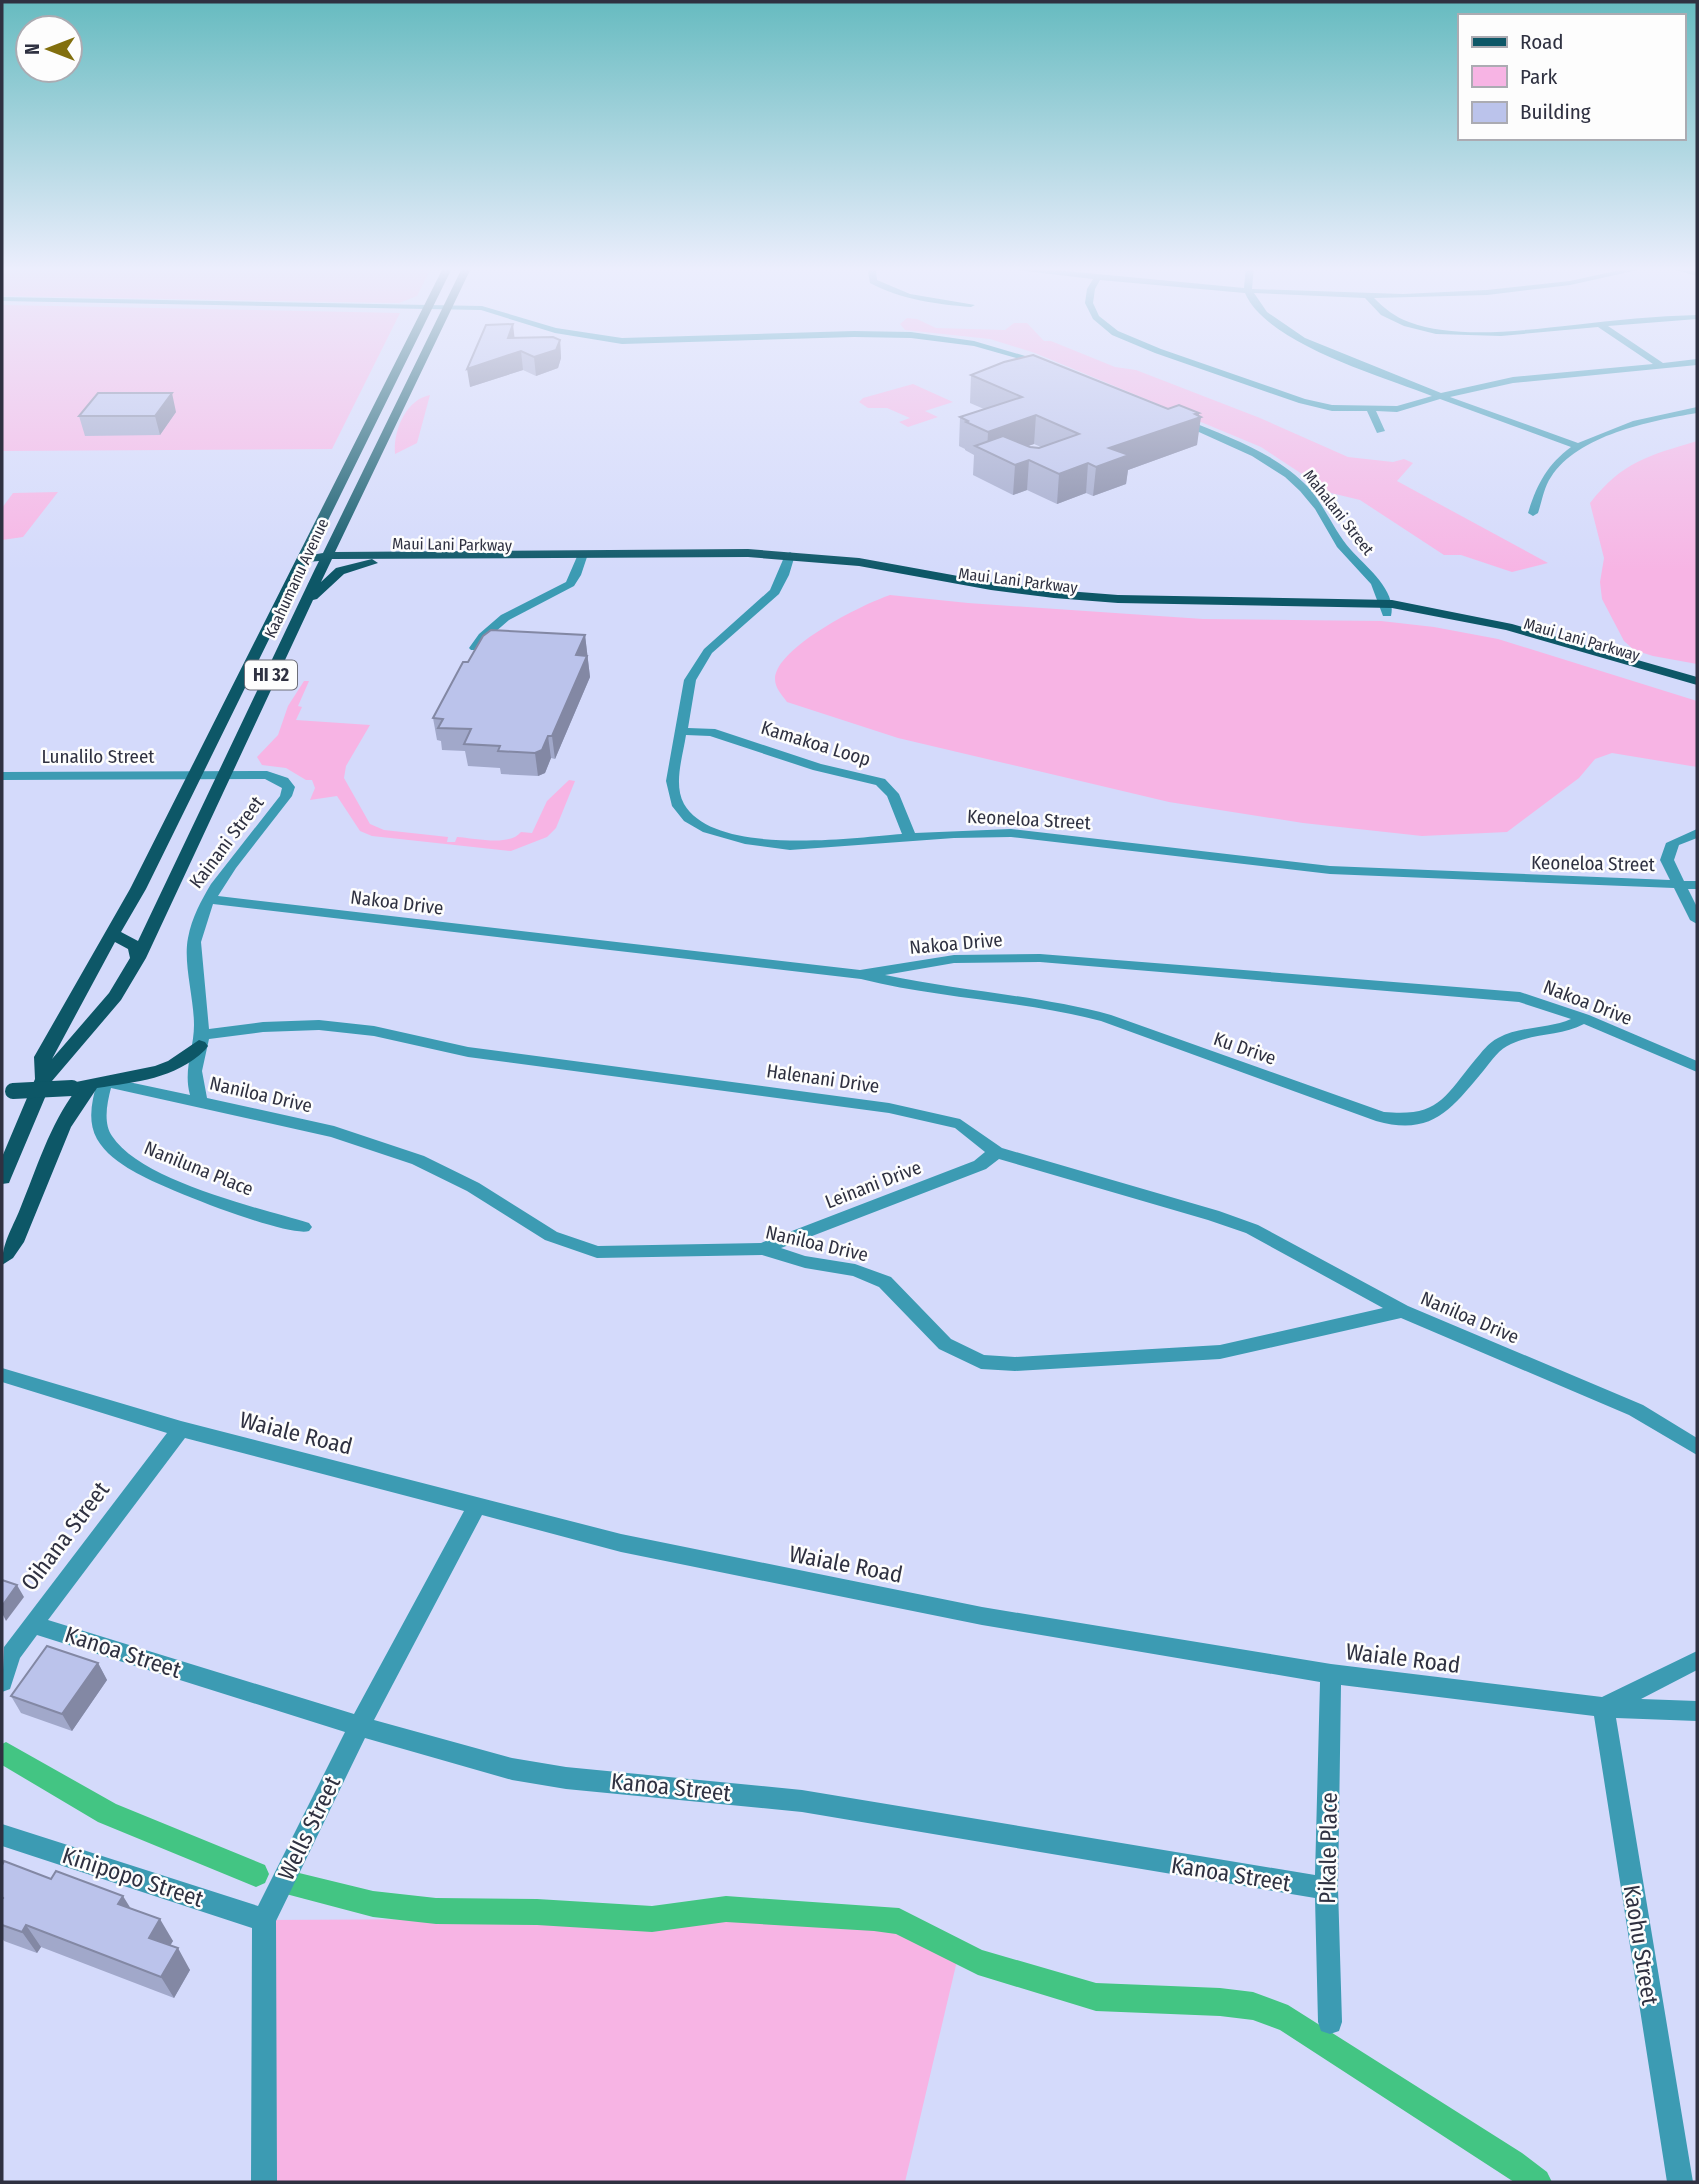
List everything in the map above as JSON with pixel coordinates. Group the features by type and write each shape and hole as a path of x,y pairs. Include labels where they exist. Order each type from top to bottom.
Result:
{"main road":[{"name":"Kaahumanu Avenue","path":"44,1079 43,1057 138,889 399,368"},
{"name":"Kaahumanu Avenue","path":"2,1178 44,1079 115,996 138,958 326,557 419,368"},
{"path":"350,508 352,539 369,550 407,554"},
{"name":"Maui Lani Parkway","path":"302,559 407,554 789,560 985,596 1051,604 1118,609 1432,609 1510,626 1697,681"},
{"name":"Maui Lani Parkway","path":"326,557 338,560 386,561 582,558"},
{"path":"303,606 340,571 386,561"},
{"name":"Maui Lani Parkway","path":"1386,609 1503,635 1697,691"},
{"path":"112,933 142,926 157,916"},
{"path":"112,933 136,947 138,958"},
{"path":"6,1091 72,1088 177,1065 200,1041"},
{"path":"2,1258 8,1253 23,1224 73,1105 98,1082"}],"street":[{"path":"1206,368 1301,401 1332,408 1371,410 1397,408 1513,380 1632,368"},
{"path":"1371,368 1518,427 1581,446"},
{"path":"1371,410 1380,431"},
{"path":"1533,513 1547,476 1557,463 1581,446 1606,433 1650,419 1697,410"},
{"name":"Mahalani Street","path":"1170,416 1251,452 1291,476 1316,503 1339,543 1377,582 1385,596 1386,609"},
{"path":"475,648 482,636 496,623 570,584 582,558"},
{"name":"Keoneloa Street","path":"789,560 775,592 708,651 690,680 671,781 677,803 689,818 708,829 746,840 790,846 1011,833 1329,870 1697,885"},
{"name":"Kamakoa Loop","path":"680,731 711,732 817,767 880,782 893,793 910,837"},
{"name":"Kainani Street","path":"194,775 267,775 287,784 288,792 208,899 200,914 194,942 200,1041 194,1080 201,1102"},
{"name":"Lunalilo Street","path":"2,776 194,775"},
{"path":"1697,833 1673,843 1667,860 1697,920"},
{"name":"Nakoa Drive","path":"208,899 860,975 954,959 1040,958 1520,997 1584,1018 1697,1067"},
{"name":"Ku Drive","path":"860,975 933,990 1069,1008 1106,1018 1382,1117 1405,1121 1429,1117 1449,1105 1461,1085 1488,1055 1506,1040 1564,1028 1584,1018"},
{"name":"Halenani Drive","path":"200,1041 299,1025 374,1031 468,1052 922,1114 960,1124 996,1152 1213,1215 1252,1229 1402,1311"},
{"name":"Naniloa Drive","path":"98,1082 334,1132 418,1160 473,1187 551,1236 597,1252 762,1249 805,1262 855,1270 885,1282 945,1343 981,1362 1015,1364 1220,1352 1402,1311 1636,1410 1697,1447"},
{"name":"Naniluna Place","path":"98,1082 101,1130 111,1147 127,1162 202,1195 303,1227"},
{"name":"Leinani Drive","path":"762,1249 979,1165 996,1152"},
{"name":"Waiale Road","path":"2,1375 181,1429 655,1550 969,1614 1331,1674 1603,1707 1697,1711"},
{"name":"Oihana Street","path":"2,1682 11,1654 32,1624 181,1429"},
{"name":"Wells Street","path":"264,2182 264,1920 359,1726 477,1505"},
{"name":"Kanoa Street","path":"32,1624 359,1726 526,1771 566,1778 802,1801 1326,1888"},
{"path":"1603,1707 1697,1660"},
{"name":"Pikale Place","path":"1330,2022 1326,1888 1331,1674"},
{"name":"Kaohu Street","path":"1603,1707 1680,2182"},
{"name":"Kinipopo Street","path":"2,1835 264,1920"}],"green space":[{"path":"2,368 373,368 332,449 2,451"},
{"path":"1071,368 1136,370 1260,418 1348,457 1393,462 1404,459 1413,463 1397,481 1548,563 1512,572 1461,555 1444,555 1360,500 1331,493 1261,447"},
{"path":"913,384 953,402 925,411 938,417 908,427 899,422 910,418 887,408 868,408 859,402 863,398"},
{"path":"430,395 417,443 395,454 396,436 402,418 414,403"},
{"path":"1697,441 1697,664 1653,656 1634,650 1624,641 1602,599 1600,582 1604,558 1590,503 1625,469 1650,456"},
{"path":"58,492 23,537 2,540 2,508 13,493"},
{"path":"890,595 1203,619 1381,621 1434,627 1498,639 1697,701 1697,767 1612,753 1595,759 1579,778 1507,832 1422,836 1303,823 1169,802 898,738 787,702 777,688 775,679 779,667 790,654 823,628"},
{"path":"304,681 309,681 298,706 302,707 296,720 370,725 346,766 344,778 370,824 384,830 448,837 447,842 455,842 457,837 508,839 521,832 532,833 547,801 569,780 575,781 556,828 547,837 511,851 372,836 360,831 337,796 310,800 315,788 312,780 306,780 286,768 262,765 257,757 278,735 288,706"},
{"path":"880,1917 960,1948 905,2182 264,2182 264,1920"}],"building":[{"path":"989,368 1065,368 1168,409 1179,405 1199,413 1195,414 1201,417 1109,448 1129,455 1096,467 1088,463 1059,474 1029,460 1015,465 975,446 1003,436 1039,448 1079,434 1036,415 988,432 966,422 968,421 960,417 1022,397 971,375"},
{"path":"98,393 172,393 155,416 79,416"},
{"path":"491,630 585,635 576,655 587,656 552,736 548,736 542,750 535,753 498,751 500,746 464,744 471,729 438,728 443,719 433,718 463,662 468,662 483,636"},
{"path":"2,1580 17,1585 2,1606"},
{"path":"47,1646 98,1663 62,1714 11,1696"},
{"path":"4,1861 51,1879 56,1871 123,1896 118,1904 160,1919 149,1938 178,1948 161,1977 26,1925 22,1932 2,1925"}],"waterway":[{"path":"6,1754 107,1813 256,1874"},
{"path":"295,1885 373,1904 436,1911 537,1912 652,1919 726,1909 899,1921 978,1962 1096,1997 1220,2002 1253,2006 1288,2019 1512,2163 1537,2182"}]}
